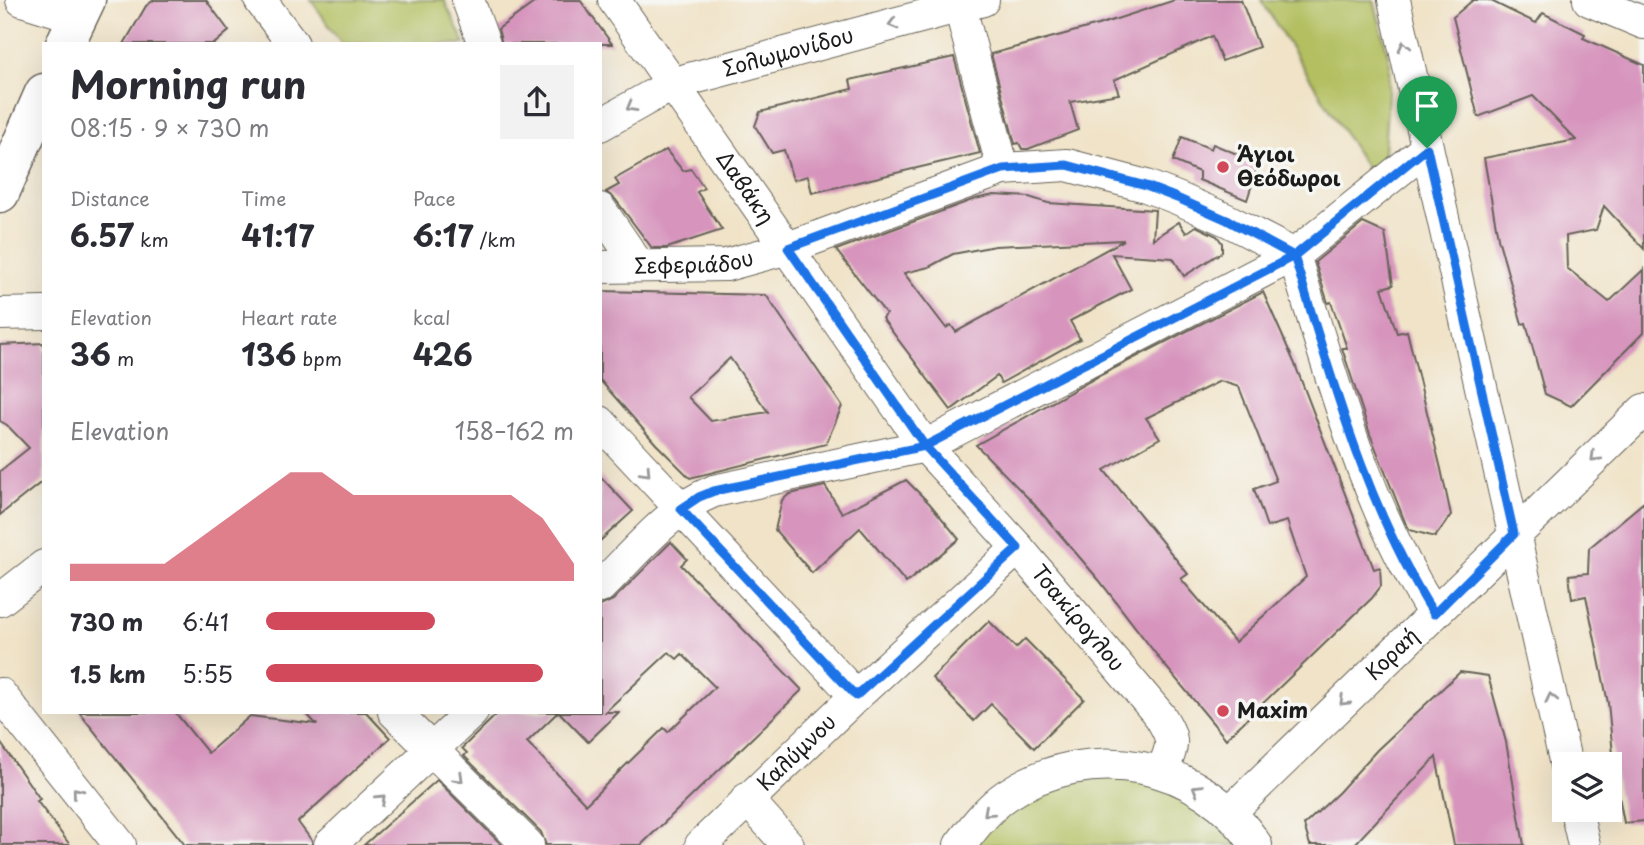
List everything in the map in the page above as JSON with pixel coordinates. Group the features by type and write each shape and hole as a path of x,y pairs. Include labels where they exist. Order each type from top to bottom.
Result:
{"street":[{"path":"22,0 76,20"},
{"path":"260,0 292,42"},
{"name":"Δαβάκη","path":"614,0 925,446"},
{"path":"1394,0 1563,752"},
{"path":"1589,0 1644,23"},
{"path":"470,1 483,42"},
{"path":"972,3 1003,169"},
{"name":"Σολωμονίδου","path":"602,124 674,84 972,3"},
{"path":"0,193 42,98"},
{"path":"602,585 681,509 699,497 714,491 925,446 1294,256 1427,148"},
{"name":"Σεφεριάδου","path":"602,267 726,265 788,248 1003,169 1067,165 1146,186 1227,220 1294,256"},
{"path":"602,212 639,266"},
{"path":"1294,256 1350,439 1410,576 1434,614"},
{"path":"0,314 42,313"},
{"name":"Κοραή","path":"1230,812 1644,410"},
{"path":"602,424 856,696"},
{"name":"Τσακίρογλου","path":"925,446 1018,548 1160,716 1172,735 1172,749 1162,772"},
{"name":"Καλύμνου","path":"701,845 856,696 1018,548"},
{"path":"0,600 42,568"},
{"path":"0,694 120,845"},
{"path":"396,714 528,845"},
{"path":"330,845 470,714"},
{"path":"960,845 981,818 1006,796 1035,779 1066,768 1098,764 1130,764 1162,772 1198,788 1230,812 1256,845"},
{"path":"747,799 788,845"},
{"path":"1579,822 1584,845"}],"green space":[{"path":"311,0 444,0 464,42 341,42"},
{"path":"1261,0 1374,0 1390,63 1383,167 1367,169"},
{"path":"1111,774 1184,792 1244,845 976,845 996,821 1038,791"}],"building":[{"path":"154,0 206,0 229,31 216,42 125,42 146,6"},
{"path":"538,0 580,0 612,44 501,42 498,29"},
{"path":"1175,0 1241,0 1259,47 1222,61 1212,36 1114,80 1119,94 1070,102 1078,130 1028,149 1022,149 1019,143 1015,144 991,54 1098,25"},
{"path":"1473,0 1489,0 1536,23 1543,13 1585,34 1583,38 1644,65 1644,249 1604,206 1596,230 1566,236 1567,268 1609,302 1644,269 1644,332 1571,406 1545,394 1526,323 1522,324 1498,238 1484,158 1576,140 1533,96 1478,117 1453,17"},
{"path":"954,57 980,153 812,193 808,176 793,180 784,150 772,153 755,126 760,112 852,89 850,80"},
{"name":"Άγιοι Θεόδωροι","path":"1182,137 1211,149 1213,144 1259,163 1247,200 1199,180 1199,172 1173,161"},
{"path":"666,150 683,171 691,169 704,188 697,192 722,230 667,248 652,248 615,199 606,192 619,185 615,179"},
{"path":"994,195 1029,197 1048,203 1155,210 1153,239 1179,222 1186,233 1196,226 1217,236 1222,243 1222,252 1184,276 1173,258 1112,254 1131,289 1070,321 1080,339 1001,383 997,376 951,410 882,318 886,314 836,250 975,199","holes":["1124,240 956,332 951,325 946,328 904,273 929,267 953,254 995,246"]},
{"path":"1363,223 1385,233 1393,285 1382,288 1397,333 1407,331 1441,469 1451,515 1435,537 1410,530 1405,522 1370,434 1342,348 1347,348 1331,302 1328,303 1315,262"},
{"path":"602,291 766,295 842,406 826,444 690,478 602,382","holes":["730,358 768,412 711,421 688,397"]},
{"path":"1263,292 1294,362 1374,569 1380,567 1381,586 1372,598 1226,739 1099,580 1033,503 976,445 1099,376","holes":["1220,381 1239,387 1276,481 1254,489 1267,527 1287,521 1306,577 1235,642 1181,579 1188,574 1104,470 1160,438 1146,418"]},
{"path":"42,343 42,482 0,515 0,471 29,448 0,421 0,345"},
{"path":"602,478 633,511 602,539"},
{"path":"906,480 959,539 906,583 860,528 812,573 775,530 782,500 790,494 825,486 842,513"},
{"path":"1644,502 1644,821 1624,823 1622,752 1613,752 1608,703 1586,596 1572,599 1569,575 1588,573 1589,548"},
{"path":"671,542 687,559 681,565 802,690 641,845 546,845 541,832 464,756 467,753 462,748 497,714 556,714 527,742 586,804 664,728 668,732 715,687 682,654 677,659 669,652 605,712 619,712 588,742 561,714 602,714 602,605 613,600"},
{"path":"989,621 1016,648 1025,639 1084,699 1034,748 991,704 974,721 932,678"},
{"path":"1460,672 1488,676 1506,742 1524,845 1454,845 1436,757 1354,845 1310,845 1304,825 1377,750"},
{"path":"81,714 177,714 208,753 250,716 316,724 307,714 368,714 390,738 298,822 312,845 185,845"},
{"path":"0,742 40,799 37,801 70,845 0,845"},
{"path":"437,780 502,845 364,845 385,826"}],"place":[{"name":"Άγιοι Θεόδωροι","path":"1223,167"},
{"name":"Maxim","path":"1223,711"}],"route":[{"path":"1427,148 1294,256 1227,220 1177,198 1146,186 1067,165 1003,169 788,248 925,446 714,491 681,509 856,696 1018,548 925,446 1294,256 1350,439 1410,576 1434,614 1514,534 1427,148"}]}
